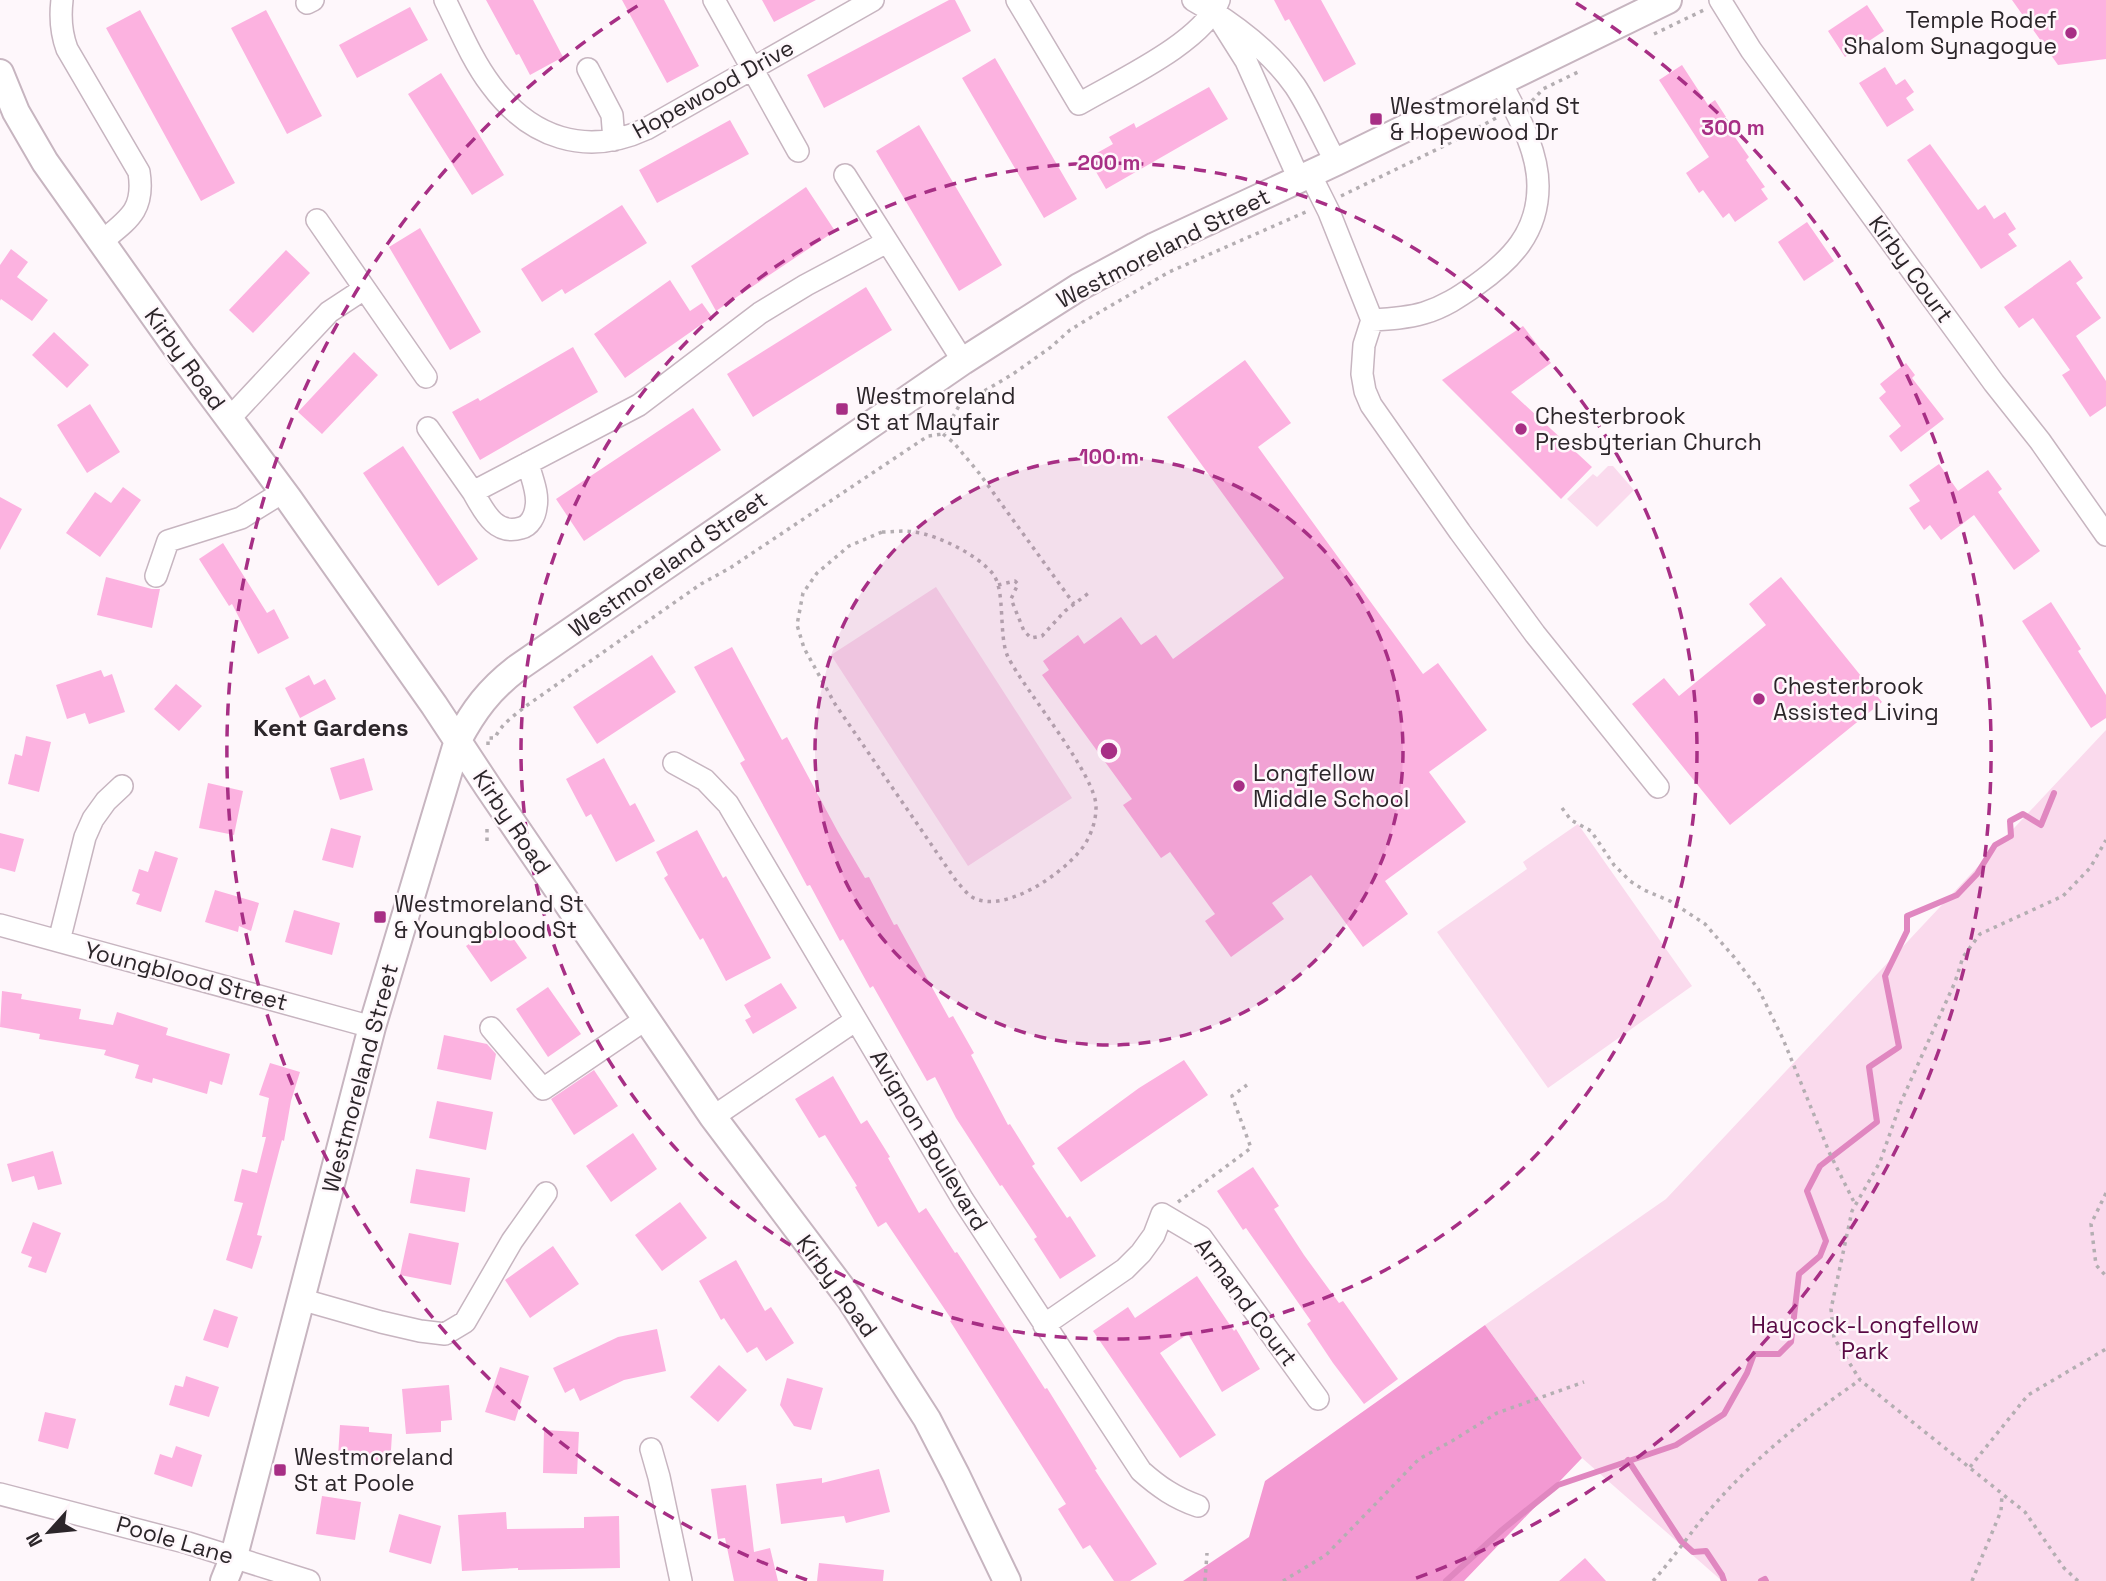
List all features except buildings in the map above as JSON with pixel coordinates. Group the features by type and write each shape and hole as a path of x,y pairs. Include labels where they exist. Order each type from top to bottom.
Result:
{"main road":[{"name":"Westmoreland Street","path":"224,1581 234,1556 372,1027 458,740 486,694 516,669 963,361 1040,311 1173,237 1305,177 1668,0"},
{"name":"Kirby Road","path":"0,73 16,112 36,149 458,740 713,1117 850,1300 892,1362 956,1475 1007,1581"}],"street":[{"path":"62,0 63,39 67,49 139,172 141,194 135,210 102,242"},
{"name":"Hopewood Drive","path":"445,0 485,77 518,115 538,129 565,139 591,143 614,140 640,132 868,1"},
{"path":"714,0 798,151"},
{"path":"1017,0 1079,104 1189,38 1217,6"},
{"path":"1193,0 1217,6 1282,69 1299,93 1336,162"},
{"name":"Kirby Court","path":"1721,1 1751,50 1970,350 2040,441 2106,535"},
{"path":"1217,6 1305,177 1325,204 1372,320 1364,345 1362,380 1367,397 1378,417 1535,634 1658,787"},
{"path":"588,69 612,115 614,140"},
{"path":"1372,320 1410,316 1448,303 1495,272 1516,251 1530,228 1535,214 1538,183 1531,148 1500,82"},
{"path":"845,175 963,361"},
{"path":"317,220 426,377"},
{"path":"473,492 639,405 760,313 887,242"},
{"path":"229,419 329,312 364,289"},
{"path":"428,428 493,523 503,529 526,527 533,516 537,505 528,463"},
{"path":"156,576 168,541 241,518 283,492"},
{"name":"Avignon Boulevard","path":"674,763 705,780 728,804 957,1189 1141,1471 1159,1487 1198,1506"},
{"path":"58,941 85,837 100,810 122,786"},
{"name":"Youngblood Street","path":"0,925 372,1027"},
{"path":"491,1028 543,1089 646,1019"},
{"path":"713,1117 856,1020"},
{"path":"300,1299 394,1325 445,1334 465,1322 512,1241 545,1193"},
{"path":"1044,1325 1125,1269 1141,1253 1163,1214"},
{"name":"Armand Court","path":"1163,1214 1201,1237 1318,1399"},
{"path":"651,1449 681,1581"},
{"name":"Poole Lane","path":"0,1494 234,1556 309,1581"}],"path":[{"path":"1645,39 1721,1"},
{"path":"943,435 959,406 1013,374 1070,330 1168,272 1325,204 1448,144 1531,102 1543,89 1586,68"},
{"path":"488,750 488,738 495,738 498,731 526,706 701,584 858,485 928,436 943,435 954,443 979,473 1074,604"},
{"path":"882,532 915,532 961,548 993,575 998,585 1007,655 1096,795 1097,810 1090,836 1080,852 1053,877 1013,897 986,902 971,897 957,882 894,792 835,704 804,648 797,625 803,593 817,573 849,546 882,532"},
{"path":"998,585 1015,581 1018,584 1011,599 1024,631 1031,638 1042,636 1090,592"},
{"path":"487,841 488,787"},
{"path":"1562,808 1571,820 1591,831 1614,865 1630,881 1670,901 1705,924 1759,990 1783,1039 1830,1154 1855,1204"},
{"path":"2078,1581 2064,1568 2025,1512 1860,1380 1834,1338 1831,1309 1852,1211 1880,1162 1901,1102 1955,982 1963,957 1980,934 2063,896 2090,869 2106,840"},
{"path":"1163,1214 1251,1148 1232,1096 1247,1085"},
{"path":"2106,1193 2091,1224 2096,1265 2106,1276"},
{"path":"1969,1468 2028,1395 2106,1349"},
{"path":"1653,1581 1703,1517 1741,1478 1794,1427 1860,1380"},
{"path":"1283,1581 1326,1555 1419,1459 1497,1413 1584,1382"},
{"path":"1972,1581 2001,1511 2002,1494"},
{"path":"1205,1581 1207,1553"}],"green space":[{"path":"1608,466 1613,466 1634,490 1597,527 1567,499 1593,474 1597,477"},
{"path":"936,587 1072,798 968,866 831,655"},
{"name":"Haycock-Longfellow Park","path":"2106,730 2106,1581 1722,1581 1582,1458 1485,1325 1666,1199"},
{"path":"1578,824 1692,986 1548,1088 1437,932 1527,869 1523,862"}],"shaded area":[{"path":"1485,1325 1582,1458 1464,1581 1183,1581 1249,1537 1265,1481"}],"waterway":[{"path":"1446,1581 1502,1530 1558,1485 1676,1445 1724,1414 1747,1373 1754,1354 1779,1354 1791,1342 1799,1274 1820,1256 1826,1241 1807,1191 1820,1166 1877,1122 1869,1067 1899,1047 1885,976 1907,931 1907,916 1957,895 1977,874 1995,845 2011,836 2010,821 2023,814 2041,825 2054,793"},
{"path":"1628,1460 1681,1541 1693,1552 1706,1551 1724,1581"},
{"path":"1761,1581 1766,1581"}],"place":[{"name":"Temple Rodef Shalom Synagogue","path":"2071,33"},
{"name":"Westmoreland St & Hopewood Dr","path":"1376,119"},
{"name":"Westmoreland St at Mayfair","path":"842,409"},
{"name":"Chesterbrook Presbyterian Church","path":"1521,429"},
{"name":"Chesterbrook Assisted Living","path":"1759,699"},
{"name":"Longfellow Middle School","path":"1239,786"},
{"name":"Westmoreland St & Youngblood St","path":"380,917"},
{"name":"Westmoreland St at Poole","path":"280,1470"}],"district":[{"name":"Kent Gardens","path":"331,728"}]}
